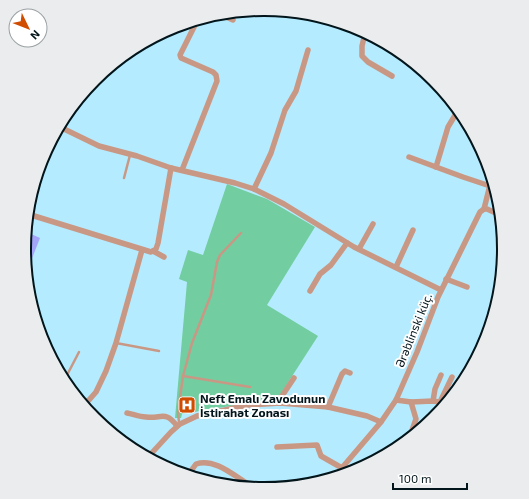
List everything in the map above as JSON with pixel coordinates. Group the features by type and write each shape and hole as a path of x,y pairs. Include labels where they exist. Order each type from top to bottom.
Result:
{"street":[{"path":"230,19 234,20"},
{"path":"182,170 217,81 216,75 213,72 181,58 180,55 194,27"},
{"path":"364,38 362,56 368,62 392,76"},
{"path":"254,189 271,153 285,110 296,91 308,50"},
{"path":"436,167 448,127 455,114"},
{"path":"64,129 99,146 130,154 171,168 254,189 280,202 347,243 441,290"},
{"path":"409,157 473,181 488,183"},
{"path":"153,251 158,243 171,168"},
{"name":"Ərəblinski küç.","path":"339,471 381,422 396,400 413,364 446,279 480,212 484,209 490,188"},
{"path":"484,209 495,213"},
{"path":"33,216 148,252 153,251 164,257"},
{"path":"359,249 373,224"},
{"path":"396,267 413,230"},
{"path":"310,292 320,274 331,265 347,243"},
{"path":"87,401 98,388 106,371 116,343 142,250"},
{"path":"446,279 467,288"},
{"path":"328,407 342,374 346,371 350,373"},
{"path":"433,401 435,389 441,375"},
{"path":"445,398 452,377"},
{"path":"280,403 282,396 294,378"},
{"path":"396,400 440,402"},
{"path":"411,402 416,419 412,431"},
{"path":"151,454 178,425 207,413 248,406 280,403 328,407 367,416 381,422"},
{"path":"127,413 146,417 167,416 178,425"},
{"path":"277,447 317,445 321,456 342,468"},
{"path":"191,471 196,464 203,462 209,463 228,471 247,483"}],"lane":[{"path":"124,178 130,154"},
{"path":"178,425 178,412 183,376 192,343 211,296 217,262 220,255 241,232"},
{"path":"116,343 159,351"},
{"path":"67,375 79,352"},
{"path":"183,376 250,387"}],"green space":[{"path":"227,184 267,199 315,227 267,305 318,336 278,398 182,414 181,418 175,418 187,282 179,279 188,250 203,255"}],"water":[{"path":"31,234 40,238 31,261"}],"place":[{"name":"Neft Emalı Zavodunun İstirahət Zonası","path":"187,405"}]}
